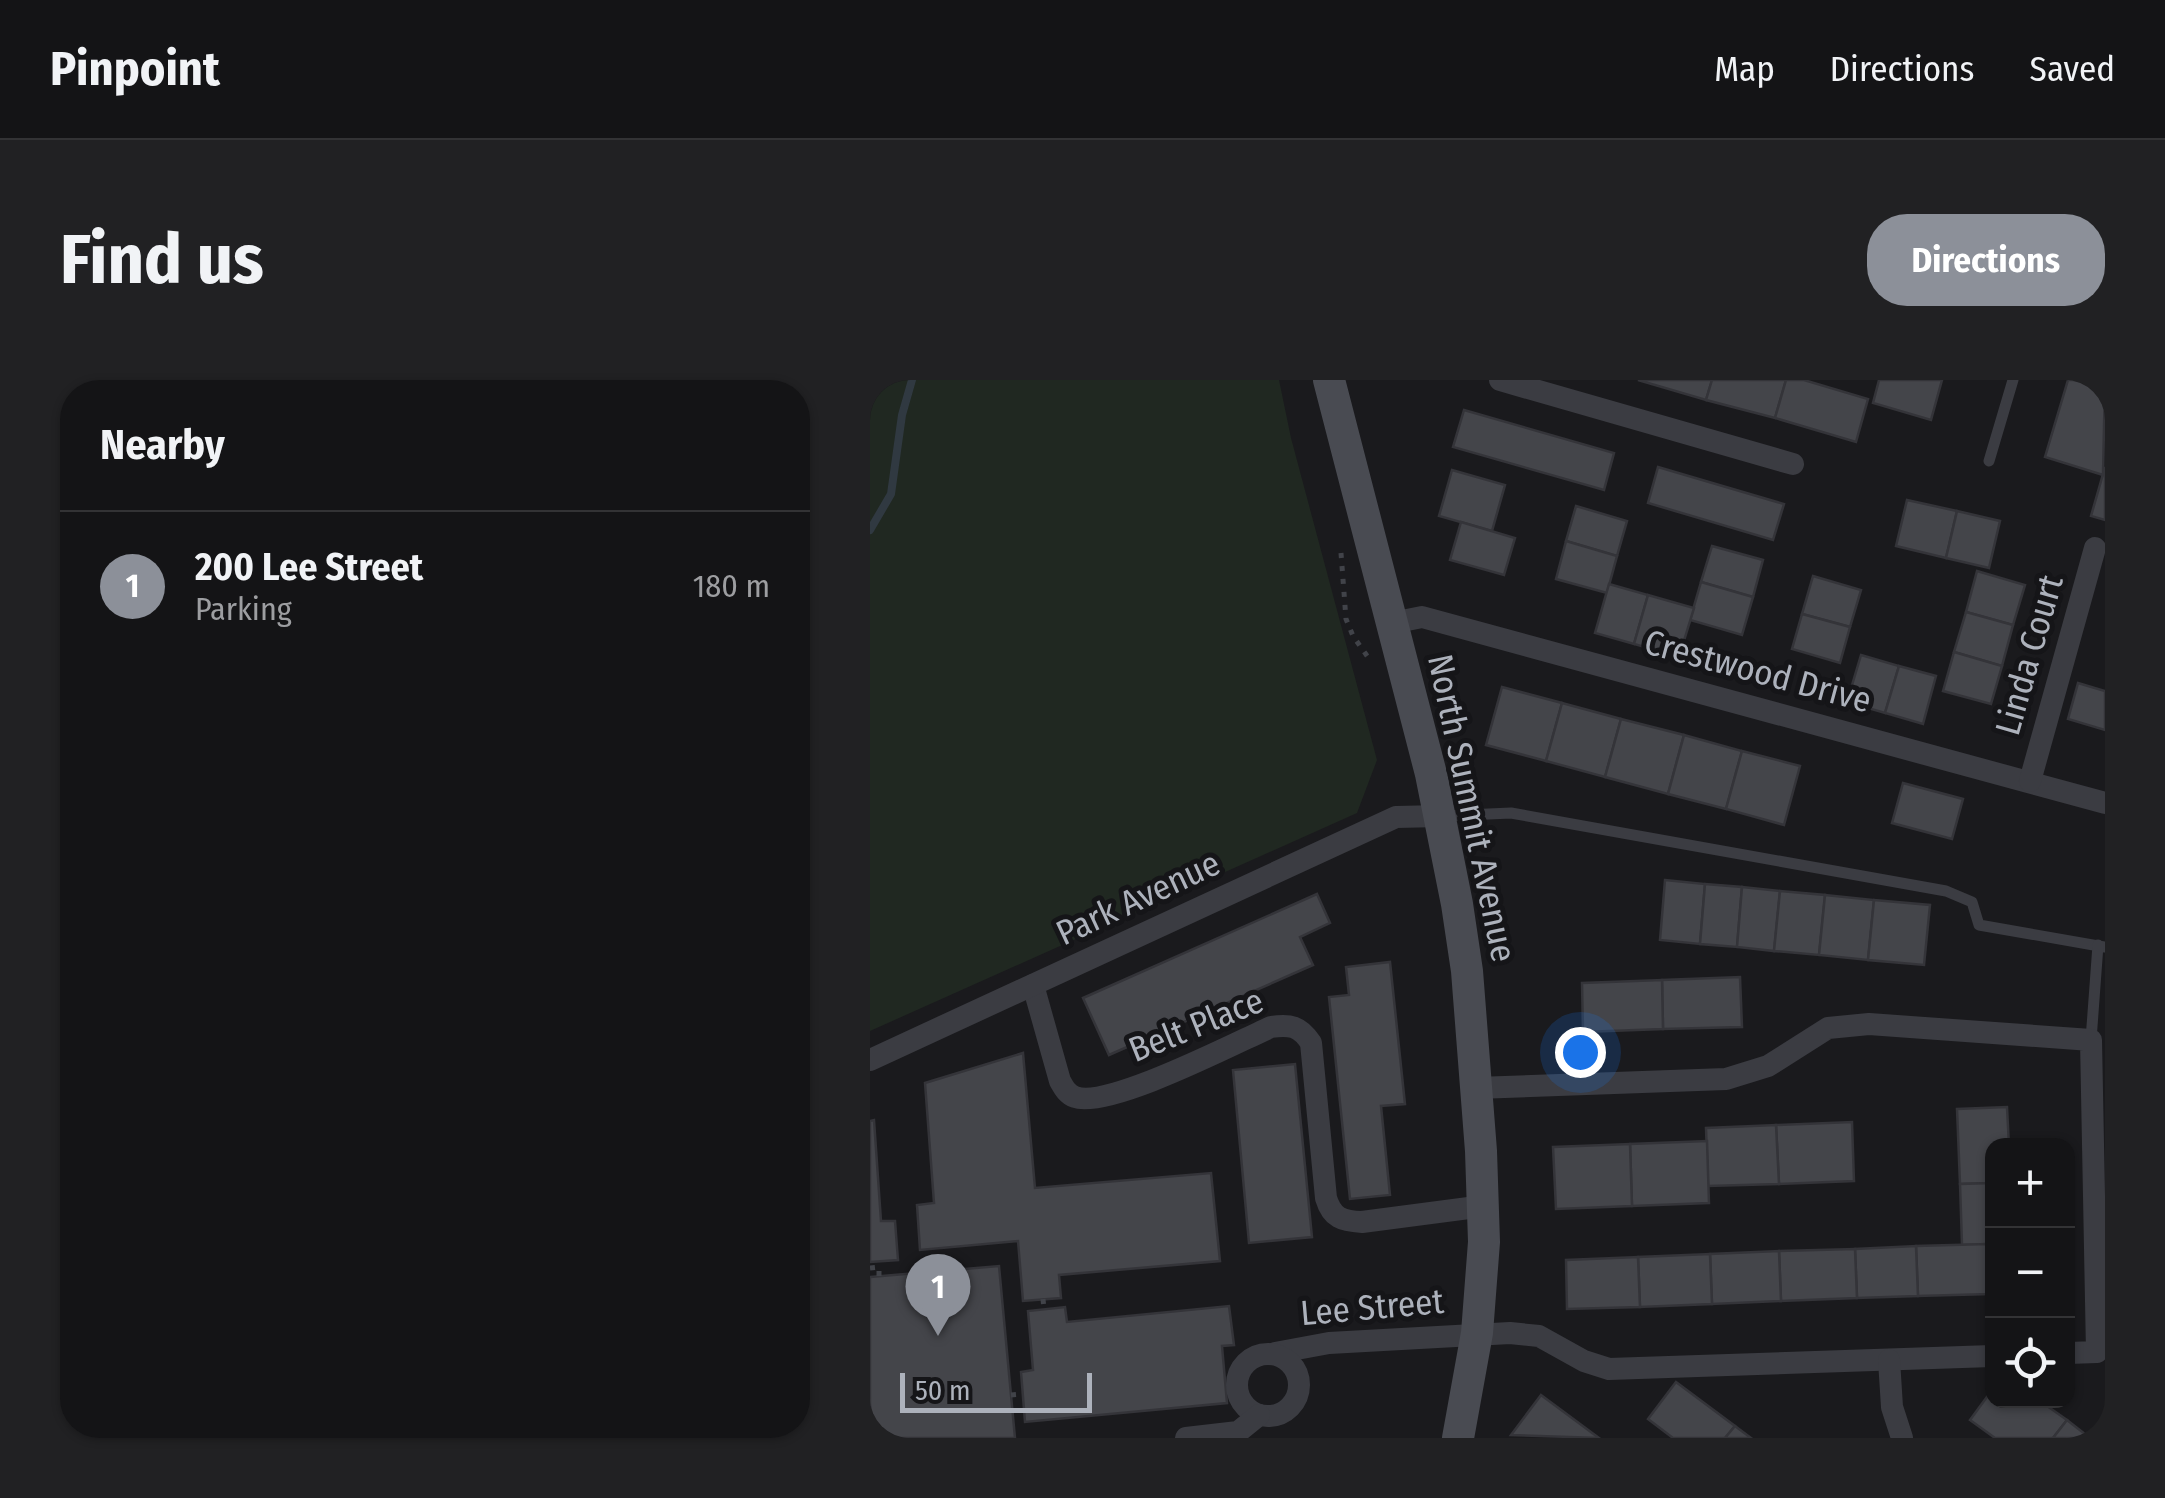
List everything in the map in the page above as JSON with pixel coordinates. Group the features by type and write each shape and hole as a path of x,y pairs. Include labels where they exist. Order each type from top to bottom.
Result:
{"street":[{"name":"North Summit Avenue","path":"1332,380 1440,816 1467,972 1484,1206 1477,1332 1458,1438"},
{"path":"1500,380 1793,464"},
{"name":"Linda Court","path":"2030,780 2095,548"},
{"name":"Crestwood Drive","path":"1392,623 1422,617 2105,803"},
{"name":"Park Avenue","path":"870,1060 1396,817 1440,816"},
{"name":"Belt Place","path":"1033,985 1060,1081 1066,1092 1078,1099 1128,1090 1271,1027 1288,1024 1303,1030 1311,1043 1330,1212 1344,1222 1362,1222 1484,1206"},
{"path":"1476,1088 1726,1078 1768,1066 1828,1028 1870,1024 2091,1040 2097,1352 2075,1353"},
{"name":"Lee Street","path":"1274,1353 1294,1367 1298,1378 1296,1396 1279,1414 1259,1415 1244,1406 1236,1382 1245,1364 1253,1358 1274,1353 1330,1343 1477,1332 1539,1336 1584,1361 1609,1368 1985,1356"},
{"path":"1890,1360 1892,1407 1902,1438"},
{"name":"Lee Street","path":"1186,1438 1238,1432 1259,1415"}],"lane":[{"path":"1989,460 2012,380"},
{"path":"1440,816 1512,813 1946,891 1972,902 1979,926 2102,946 2091,1040"}],"path":[{"path":"870,1268 879,1267 879,1277"},
{"path":"1043,1299 1044,1309"},
{"path":"1011,1395 1023,1394"}],"shaded area":[{"path":"870,380 1279,380 1377,760 1357,813 870,1031"}],"building":[{"path":"1638,380 1712,380 1706,400"},
{"path":"1712,380 1786,380 1775,418 1706,400"},
{"path":"1786,380 1804,380 1868,399 1856,442 1775,418"},
{"path":"1879,380 1942,380 1931,420 1873,403"},
{"path":"2068,380 2105,380 2103,475 2045,457"},
{"path":"1464,410 1614,453 1604,490 1453,447"},
{"path":"1658,467 1784,504 1773,540 1648,503"},
{"path":"2105,467 2105,520 2091,516"},
{"path":"1452,470 1505,485 1492,531 1439,516"},
{"path":"1907,500 1957,511 1946,558 1896,546"},
{"path":"1576,506 1627,521 1617,556 1566,541"},
{"path":"1957,511 2000,521 1989,568 1946,558"},
{"path":"1461,522 1515,538 1504,575 1450,560"},
{"path":"1566,541 1617,556 1607,593 1556,579"},
{"path":"1712,546 1763,560 1753,597 1701,582"},
{"path":"1977,571 2025,585 2013,625 1966,612"},
{"path":"1813,576 1861,590 1850,627 1802,614"},
{"path":"1701,582 1753,597 1742,635 1690,620"},
{"path":"1609,584 1648,595 1634,644 1595,633"},
{"path":"1648,595 1694,608 1679,657 1634,644"},
{"path":"1966,612 2013,625 2002,666 1954,652"},
{"path":"1802,614 1850,627 1840,663 1792,649"},
{"path":"1954,652 2002,666 1991,704 1943,691"},
{"path":"1861,655 1899,666 1885,713 1847,702"},
{"path":"1899,666 1936,676 1923,724 1885,713"},
{"path":"2078,683 2105,691 2105,730 2068,719"},
{"path":"1502,687 1562,703 1546,761 1486,745"},
{"path":"1562,703 1621,719 1605,777 1546,761"},
{"path":"1621,719 1684,735 1668,794 1605,777"},
{"path":"1684,735 1742,751 1726,809 1668,794"},
{"path":"1742,751 1800,766 1784,825 1726,809"},
{"path":"1903,783 1963,799 1952,839 1892,823"},
{"path":"1665,880 1705,884 1700,944 1660,940"},
{"path":"1705,884 1742,887 1737,947 1700,944"},
{"path":"1742,887 1780,891 1774,951 1737,947"},
{"path":"1780,891 1825,895 1819,955 1774,951"},
{"path":"1317,894 1330,923 1300,937 1313,965 1109,1055 1083,998"},
{"path":"1825,895 1874,900 1868,960 1819,955"},
{"path":"1874,900 1930,905 1924,965 1868,960"},
{"path":"1390,962 1405,1104 1381,1106 1390,1195 1350,1199 1329,997 1349,995 1346,967"},
{"path":"1740,977 1742,1027 1663,1029 1662,980"},
{"path":"1662,980 1663,1029 1583,1032 1582,983"},
{"path":"1023,1053 1035,1188 1211,1173 1220,1261 1059,1275 1061,1298 1023,1301 1018,1241 920,1250 917,1205 934,1203 925,1083"},
{"path":"1295,1064 1312,1237 1249,1243 1233,1070"},
{"path":"2007,1107 2009,1138 1985,1138 1985,1183 1960,1184 1957,1109"},
{"path":"874,1120 881,1221 895,1221 898,1260 870,1262 870,1121"},
{"path":"1852,1122 1854,1181 1779,1184 1776,1125"},
{"path":"1776,1125 1779,1184 1708,1186 1706,1128"},
{"path":"1707,1141 1709,1203 1632,1206 1630,1144"},
{"path":"1630,1144 1632,1206 1556,1209 1553,1147"},
{"path":"1985,1183 1985,1244 1962,1245 1960,1184"},
{"path":"1985,1244 1985,1294 1918,1296 1916,1246"},
{"path":"1916,1246 1918,1296 1857,1298 1855,1249"},
{"path":"1855,1249 1857,1298 1781,1301 1779,1251"},
{"path":"1779,1251 1781,1301 1712,1304 1710,1254"},
{"path":"1710,1254 1712,1304 1640,1307 1638,1257"},
{"path":"1638,1257 1640,1307 1567,1309 1566,1260"},
{"path":"999,1266 1015,1438 873,1438 870,1277"},
{"path":"1229,1306 1234,1345 1222,1346 1227,1403 1025,1422 1021,1372 1033,1370 1028,1311 1065,1307 1067,1322"},
{"path":"1676,1382 1735,1426 1725,1438 1673,1438 1648,1419"},
{"path":"1541,1395 1599,1438 1511,1435"},
{"path":"1985,1400 1985,1408 2050,1408 2067,1420 2053,1438 1995,1438 1970,1420"},
{"path":"2067,1420 2090,1438 2053,1438"},
{"path":"1735,1426 1751,1438 1725,1438"}],"waterway":[{"path":"870,530 891,494 902,415 912,380"}],"place":[{"name":"200 Lee Street","path":"938,1336"}]}
